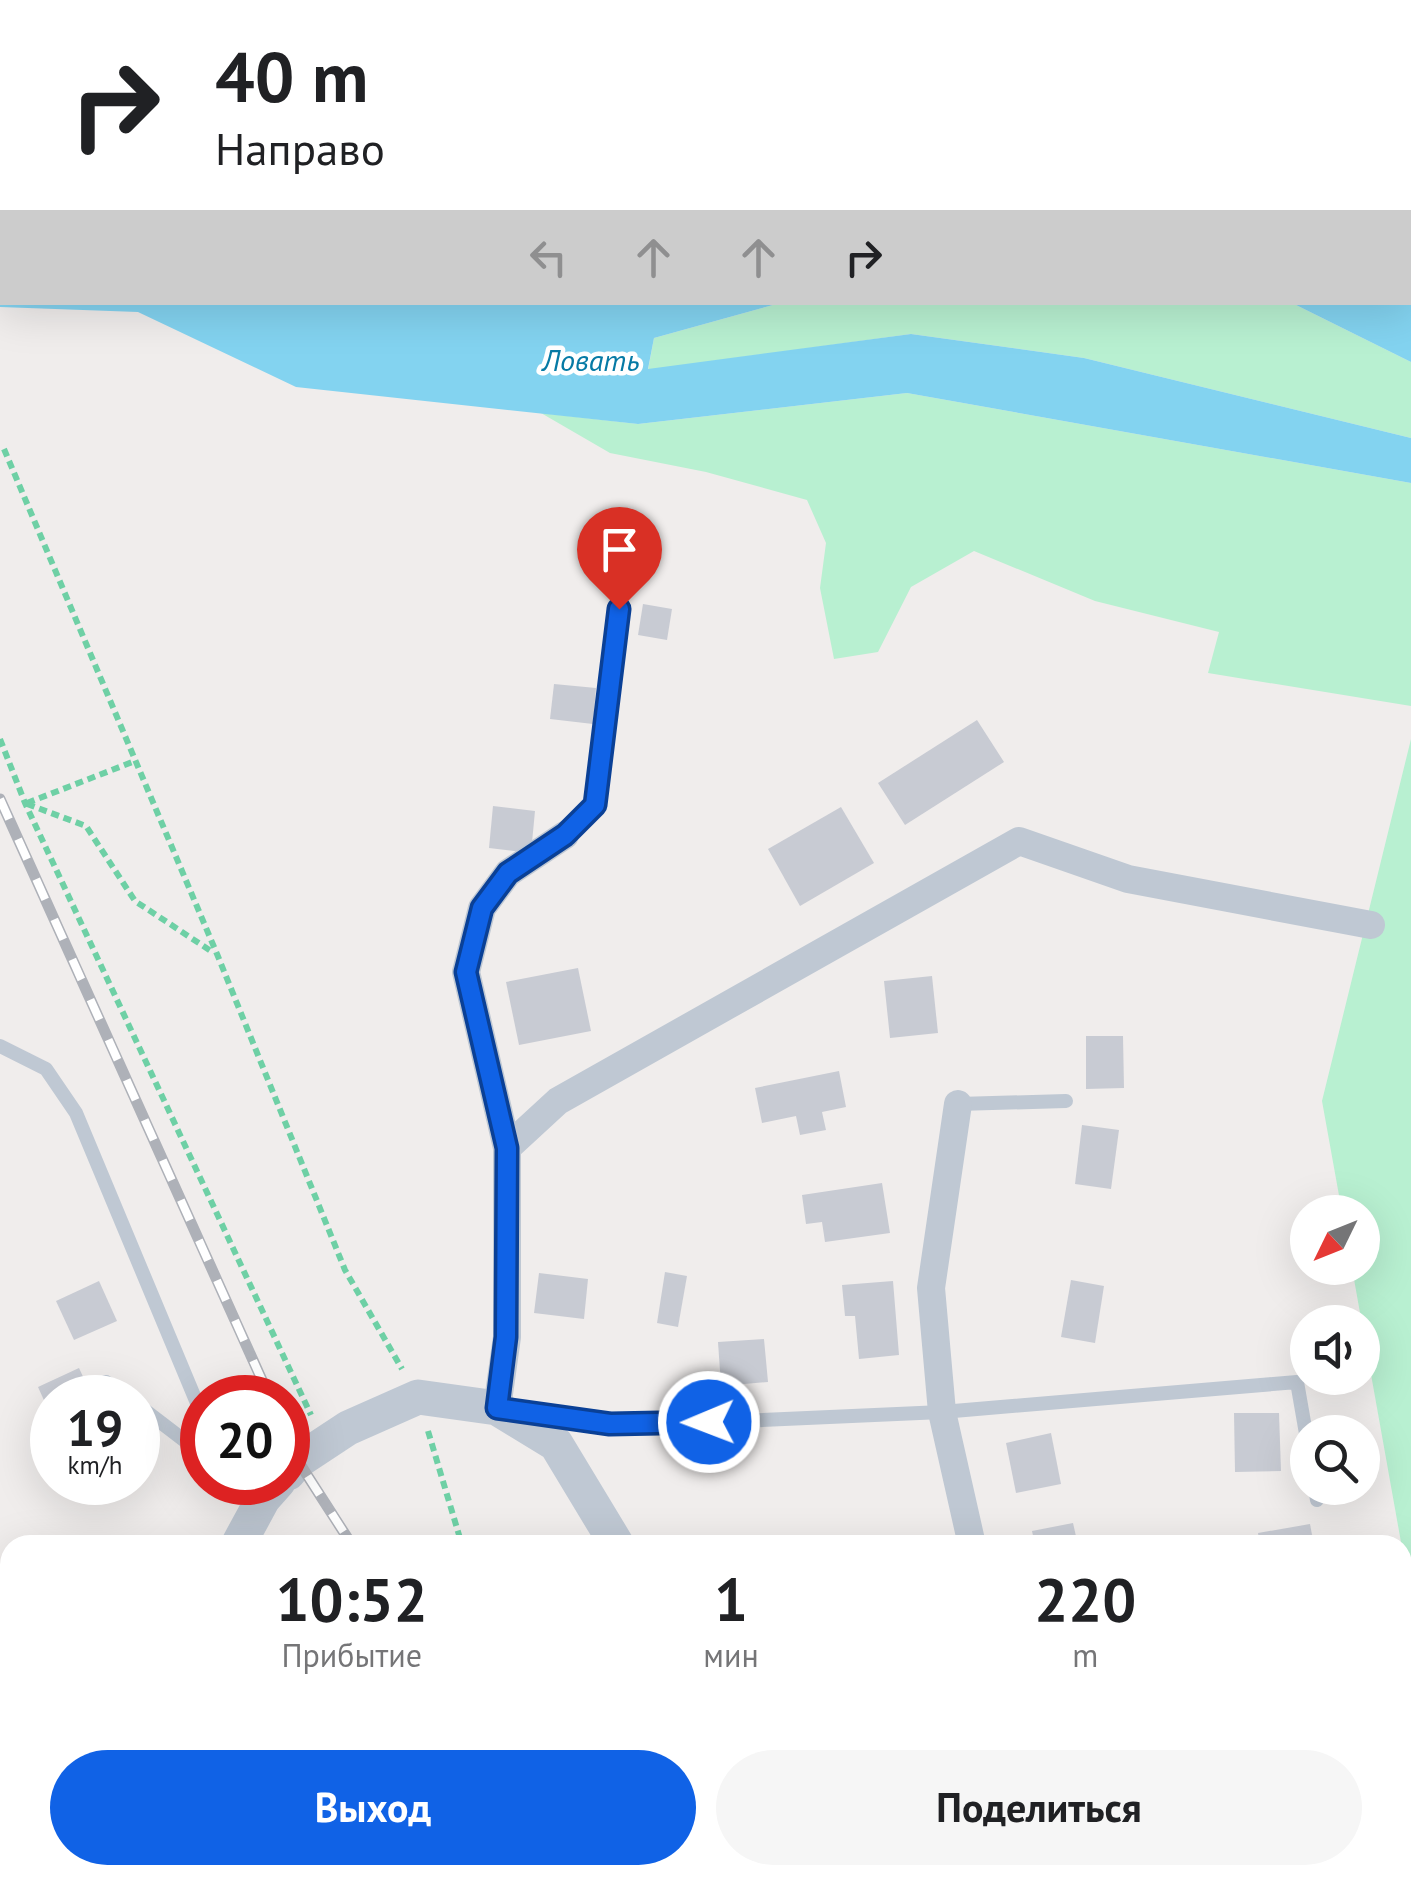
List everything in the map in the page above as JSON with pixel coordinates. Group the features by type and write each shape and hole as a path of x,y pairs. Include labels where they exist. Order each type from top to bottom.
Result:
{"street":[{"path":"497,1408 506,1337 507,1148 466,972 482,908 508,873 565,835"},
{"path":"507,1148 558,1101 1019,841 1128,880 1371,925"},
{"path":"958,1104 931,1288 942,1412 970,1535"},
{"path":"310,1455 348,1428 418,1398 497,1408 556,1444 611,1535"},
{"path":"242,1535 254,1505"}],"lane":[{"path":"565,835 595,805 619,609"},
{"path":"0,1046 46,1070 76,1113 185,1375"},
{"path":"958,1104 1066,1102"},
{"path":"497,1408 610,1424 942,1412 1296,1382 1302,1415"}],"path":[{"path":"4,448 345,1270 418,1398 459,1535"},
{"path":"0,739 272,1375"},
{"path":"26,803 136,761"},
{"path":"26,803 86,826 135,901 217,954"}],"green space":[{"path":"773,305 1296,305 1411,362 1411,438 1084,358 911,334 648,370 654,338"},
{"path":"907,393 1411,483 1411,706 1208,673 1219,632 1095,601 974,551 911,587 878,652 834,659 820,588 826,543 807,500 706,472 610,453 541,413 638,424"},
{"path":"1411,739 1411,1535 1400,1535 1375,1395 1380,1395 1380,1305 1359,1305 1355,1285 1380,1285 1380,1195 1339,1195 1322,1101"}],"water":[{"name":"Ловать","path":"773,305 654,338 648,369 911,334 1084,358 1411,438 1411,483 907,393 638,424 296,387 138,312 0,307"},
{"path":"1296,305 1411,305 1411,362"}],"building":[{"path":"643,604 672,609 667,640 638,635"},
{"path":"554,684 596,688 593,724 550,719"},
{"path":"977,720 1004,762 905,825 878,783"},
{"path":"493,806 535,811 531,853 489,848"},
{"path":"841,807 874,863 800,906 768,849"},
{"path":"578,968 591,1031 519,1045 506,982"},
{"path":"932,976 938,1033 890,1038 884,981"},
{"path":"1086,1036 1123,1036 1124,1088 1086,1089"},
{"path":"839,1071 846,1107 822,1112 826,1130 800,1135 796,1116 762,1123 755,1088"},
{"path":"1082,1125 1119,1130 1111,1189 1075,1184"},
{"path":"882,1183 890,1233 825,1242 822,1222 806,1224 802,1195"},
{"path":"665,1272 687,1276 678,1327 657,1323"},
{"path":"539,1273 588,1279 584,1319 534,1313"},
{"path":"1071,1280 1104,1286 1095,1343 1061,1337"},
{"path":"99,1281 117,1321 74,1340 56,1301"},
{"path":"893,1281 899,1355 859,1359 855,1316 845,1316 842,1285"},
{"path":"764,1339 768,1382 721,1386 718,1342"},
{"path":"79,1368 82,1375 64,1375"},
{"path":"1234,1413 1279,1413 1281,1471 1235,1472"},
{"path":"1051,1433 1061,1484 1016,1493 1006,1443"},
{"path":"1073,1523 1076,1535 1033,1535 1032,1531"},
{"path":"1310,1524 1312,1535 1258,1535"}],"railway":[{"path":"0,799 260,1375"},
{"path":"310,1480 346,1535"}],"route":[{"path":"619,609 595,805 565,835 508,873 482,908 466,972 507,1148 506,1337 497,1408 610,1424 709,1422"}]}
